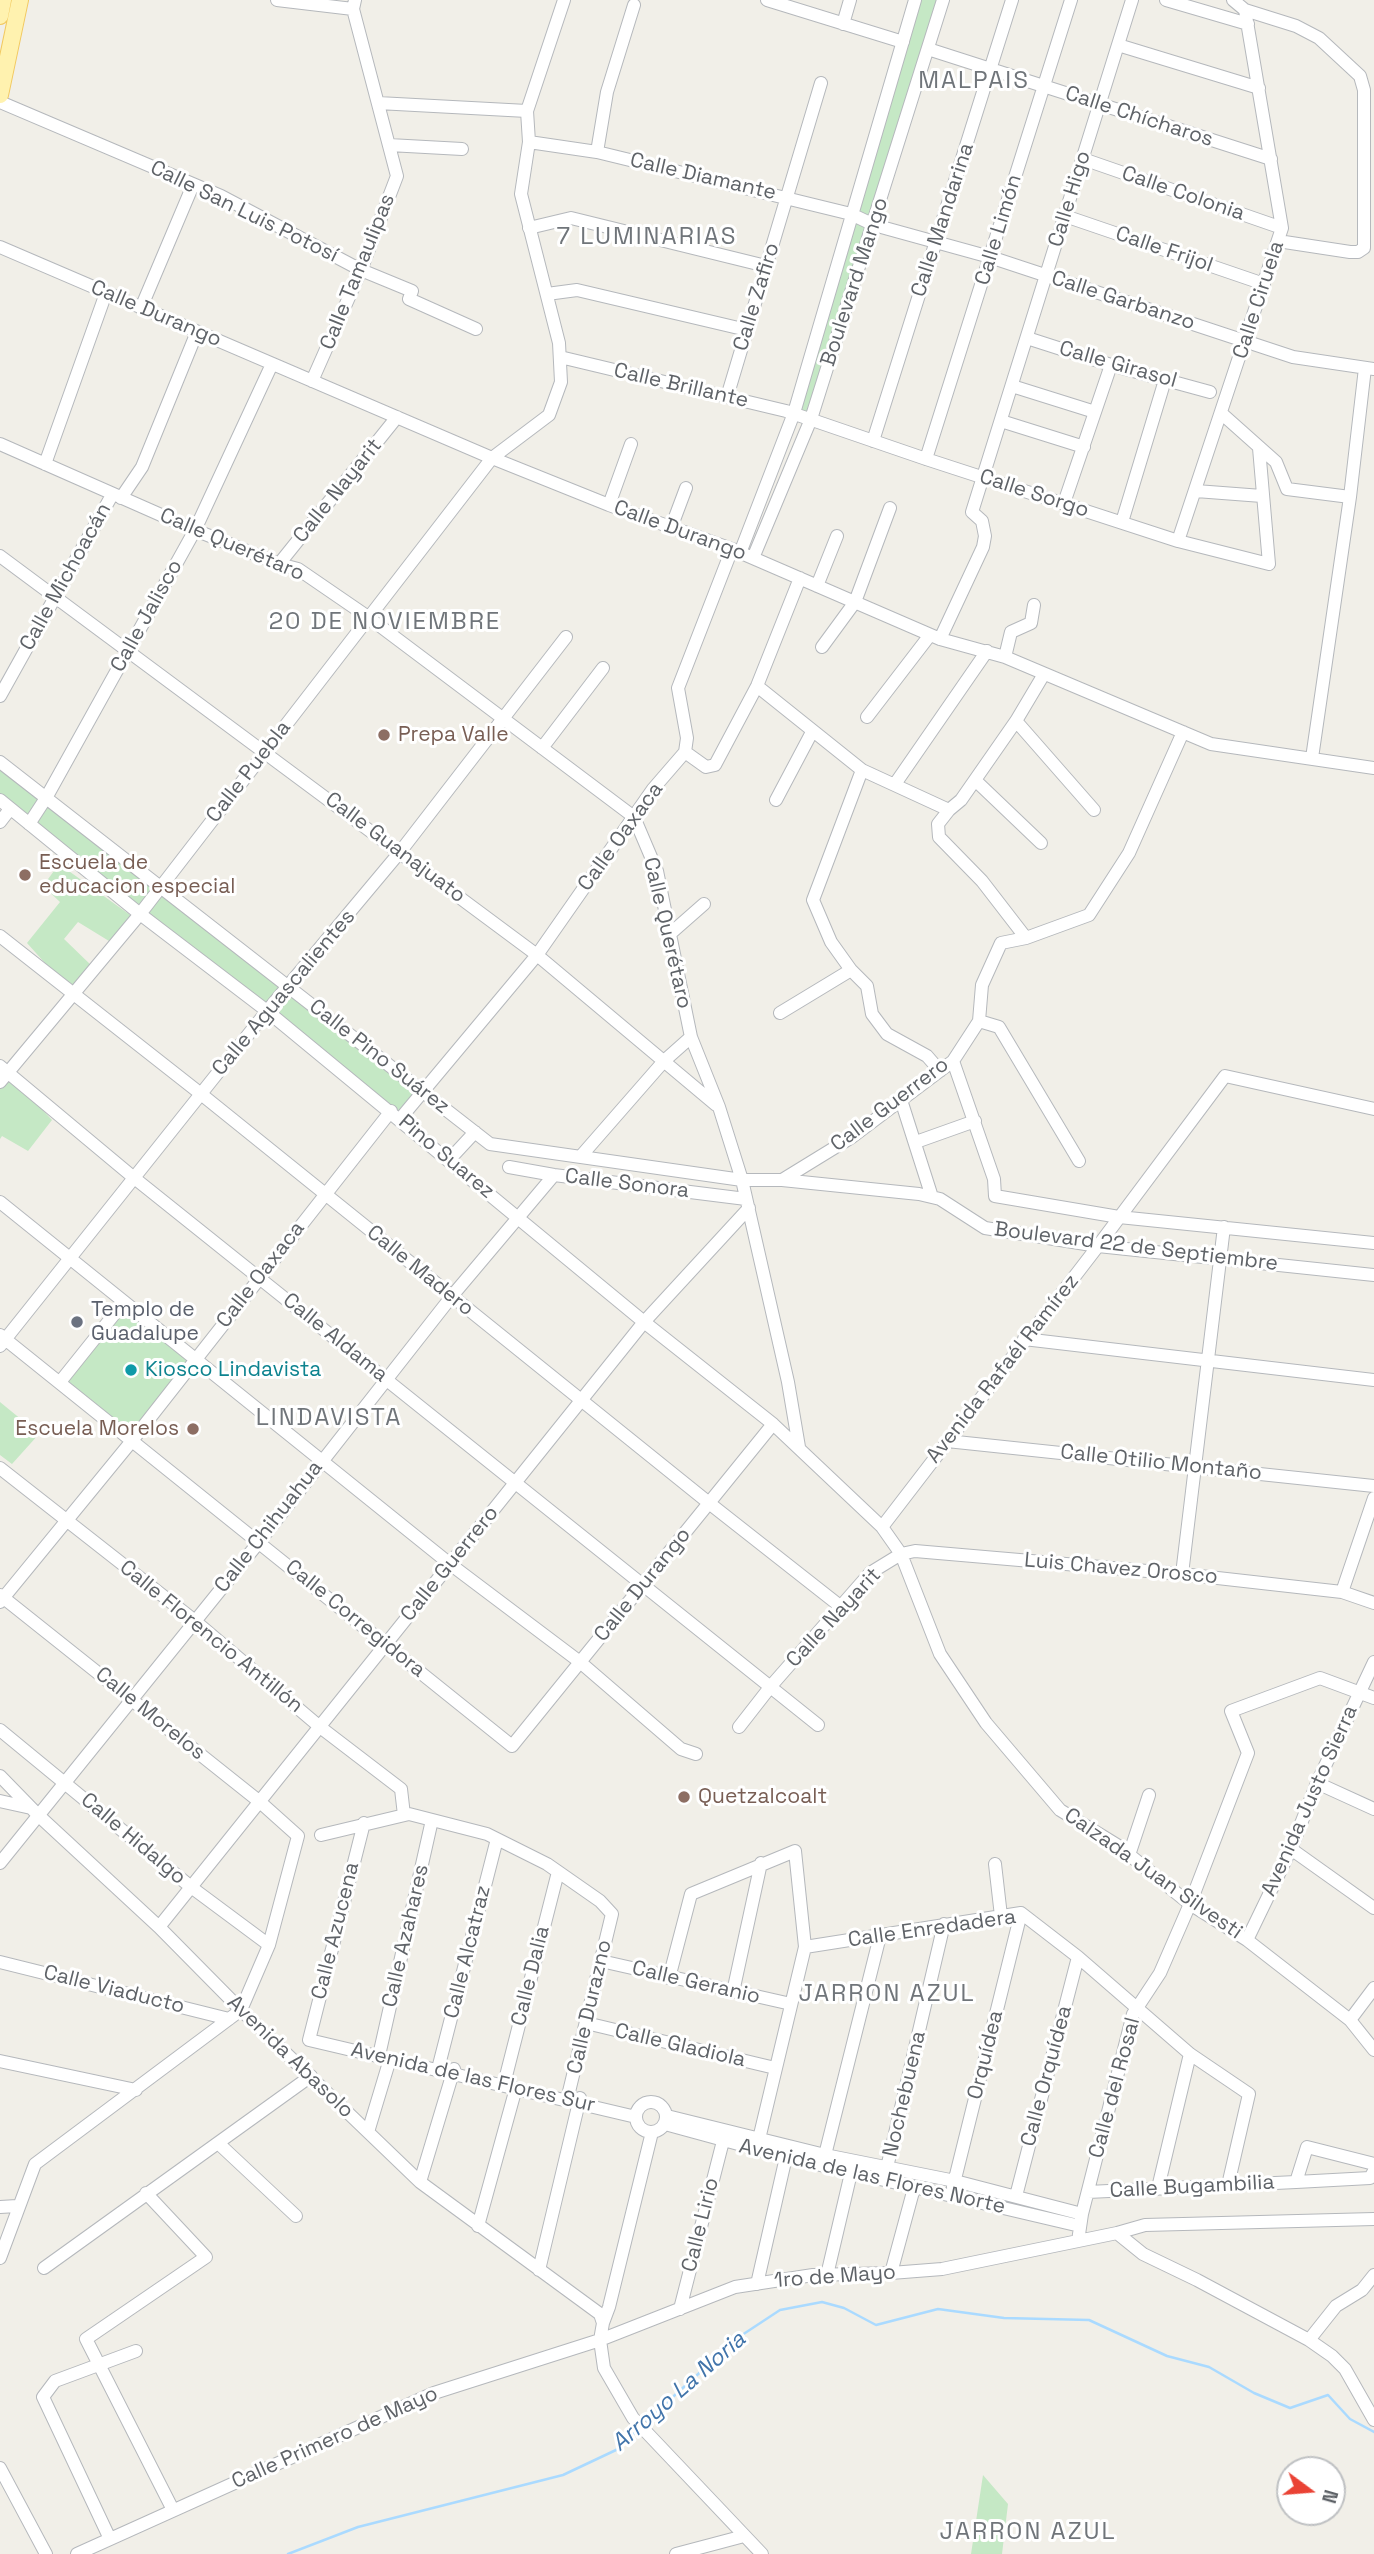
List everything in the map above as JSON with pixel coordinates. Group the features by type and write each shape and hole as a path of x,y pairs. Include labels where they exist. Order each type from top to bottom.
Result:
{"main road":[{"path":"0,16 4,0"},
{"path":"1,84 20,0"}],"street":[{"path":"277,0 354,4"},
{"path":"378,103 527,111 564,0"},
{"path":"767,0 903,42"},
{"path":"844,24 850,0"},
{"name":"Boulevard Mango","path":"685,752 687,738 678,688 736,551 802,416 851,214 915,0"},
{"name":"Boulevard Mango","path":"753,558 802,416 874,225 943,0"},
{"name":"Calle Mandarina","path":"873,441 1013,0"},
{"name":"Calle Limón","path":"926,459 1071,0"},
{"name":"Calle Higo","path":"935,637 983,547 982,521 972,512 1132,0"},
{"path":"1166,0 1248,24"},
{"path":"1233,0 1245,10"},
{"name":"Calle Tamaulipas","path":"312,381 361,270 397,176 354,4"},
{"path":"597,152 607,92 634,5"},
{"name":"Calle Ciruela","path":"1178,541 1280,235 1271,159 1245,10"},
{"name":"Calle Colonia","path":"1083,159 1280,235 1350,253 1364,248 1364,90 1360,76 1319,38 1296,26 1245,10"},
{"path":"1118,45 1259,88"},
{"name":"Calle Chícharos","path":"928,49 1271,159"},
{"name":"Calle Zafiro","path":"727,397 821,83"},
{"name":"Calle San Luis Potosí","path":"0,102 220,196 361,270 412,291 410,299 476,329"},
{"name":"Calle Puebla","path":"3,1073 140,914 492,458 550,415 561,382 559,343 522,194 529,142 527,111"},
{"name":"Calle Diamante","path":"529,142 597,152 787,197 851,214 874,225"},
{"path":"389,145 461,149"},
{"path":"141,308 193,185"},
{"name":"Calle Frijol","path":"1065,216 1264,284"},
{"path":"529,228 571,218 766,266"},
{"name":"Calle Garbanzo","path":"874,225 990,257 1293,357 1369,369"},
{"name":"Calle Durango","path":"0,247 492,458 609,505 736,551 935,637 1005,657 1211,744 1374,768"},
{"path":"547,294 577,290 747,330"},
{"path":"45,464 106,293"},
{"name":"Calle Michoacán","path":"0,696 55,596 117,496 142,467 197,332"},
{"name":"Calle Girasol","path":"1027,338 1111,365 1210,392"},
{"name":"Calle Brillante","path":"560,357 802,416"},
{"name":"Calle Jalisco","path":"29,824 195,530 272,363"},
{"path":"1064,503 1111,365"},
{"path":"1312,758 1369,369"},
{"path":"1122,522 1165,380"},
{"path":"1012,386 1095,412"},
{"path":"1221,413 1276,462 1287,489 1350,496"},
{"name":"Calle Sorgo","path":"802,416 1178,541 1269,564 1262,496"},
{"name":"Calle Nayarit","path":"279,564 397,417"},
{"path":"1001,421 1084,447"},
{"name":"Calle Querétaro","path":"0,444 195,530 298,569 368,617 634,817 657,871 691,1037 719,1107"},
{"path":"609,505 631,444"},
{"path":"1196,491 1262,496 1258,448"},
{"path":"671,528 687,488"},
{"path":"822,646 855,602 890,508"},
{"path":"817,586 837,536"},
{"name":"Calle Guanajuato","path":"0,556 129,649 537,955 719,1107"},
{"path":"685,752 706,767 715,765 757,686 800,578"},
{"path":"1005,657 1011,632 1031,623 1034,605"},
{"name":"Calle Aguascalientes","path":"2,1340 267,1011 400,852 566,637"},
{"path":"867,717 935,637"},
{"path":"895,784 987,651"},
{"path":"542,748 603,668"},
{"path":"1026,938 982,881 939,838 938,824 961,800 1016,721 1044,674"},
{"path":"757,686 862,769 949,810"},
{"path":"1016,721 1094,810"},
{"path":"776,800 812,732"},
{"name":"Calle Guerrero","path":"782,1180 852,1137 953,1060 979,1021 982,985 1001,943 1026,938 1089,915 1129,853 1182,732"},
{"name":"Calle Oaxaca","path":"1,1598 131,1441 326,1194 396,1115 423,1091 537,955 653,789 685,752"},
{"name":"Calle Pino Suárez","path":"0,762 490,1144 742,1180"},
{"path":"862,769 813,900 831,942 851,970 867,986 872,1014 887,1034 927,1056 940,1071"},
{"path":"975,780 1041,844"},
{"path":"0,822 5,804"},
{"name":"Pino Suarez","path":"5,804 396,1115 644,1322 773,1424 882,1527"},
{"path":"671,933 704,904"},
{"name":"Calle Madero","path":"0,936 840,1606"},
{"path":"780,1013 851,970"},
{"path":"979,1021 999,1027 1079,1161"},
{"path":"580,1156 664,1061 691,1037"},
{"path":"916,1142 975,1121 953,1060"},
{"name":"Calle Aldama","path":"3,1073 771,1686 817,1726"},
{"name":"Avenida Rafaél Ramírez","path":"882,1527 1225,1076 1374,1109"},
{"path":"901,1100 932,1198"},
{"path":"719,1107 748,1203 788,1382 799,1448"},
{"name":"Boulevard 22 de Septiembre","path":"975,1121 994,1179 995,1196 1119,1217 1374,1243"},
{"path":"449,1160 475,1132"},
{"name":"Calle Sonora","path":"509,1167 748,1203"},
{"name":"Calle Chihuahua","path":"0,1863 35,1812 64,1783 132,1700 452,1296 554,1175"},
{"path":"742,1180 782,1180"},
{"name":"Boulevard 22 de Septiembre","path":"782,1180 919,1194 940,1199 985,1228 1098,1246 1221,1261 1374,1275"},
{"path":"0,1202 450,1564 580,1662 681,1749 696,1754"},
{"name":"Calle Guerrero","path":"159,1927 644,1322 748,1203"},
{"path":"1182,1574 1224,1227"},
{"path":"60,1382 124,1302"},
{"path":"1024,1339 1374,1380"},
{"name":"Calle Corregidora","path":"2,1340 60,1382 512,1746"},
{"name":"Calle Durango","path":"512,1746 773,1424"},
{"name":"Calle Otilio Montaño","path":"947,1441 1374,1486"},
{"name":"Calle Florencio Antillón","path":"0,1468 195,1621 320,1727 401,1789 404,1815"},
{"path":"1374,1498 1342,1592 1374,1603"},
{"name":"Calzada Juan Silvesti","path":"882,1527 901,1554 940,1654 986,1723 1060,1810 1129,1855 1190,1904 1247,1940 1350,2020 1374,2050"},
{"name":"Luis Chavez Orosco","path":"901,1554 915,1551 1182,1574 1342,1592"},
{"name":"Calle Nayarit","path":"739,1727 771,1686 870,1573 901,1554"},
{"name":"Calle Morelos","path":"1,1598 260,1802 298,1836 269,1945"},
{"name":"Avenida Justo Sierra","path":"1247,1940 1291,1849 1317,1783 1374,1662"},
{"name":"Calle del Rosal","path":"1078,2241 1133,2014 1160,1973 1190,1904 1248,1753 1231,1711 1320,1678 1359,1691"},
{"path":"1359,1691 1374,1698"},
{"name":"Calle Hidalgo","path":"0,1730 191,1887 269,1945"},
{"name":"Avenida Abasolo","path":"0,1776 420,2182 601,2319"},
{"path":"1317,1783 1374,1809"},
{"path":"1129,1855 1149,1795"},
{"path":"0,1801 35,1812"},
{"path":"321,1835 409,1814 487,1834 558,1872"},
{"name":"Calle Azahares","path":"368,2132 432,1820"},
{"name":"Calle Azucena","path":"310,2037 364,1823"},
{"name":"Calle Alcatraz","path":"439,2065 497,1839"},
{"path":"1291,1849 1374,1908"},
{"path":"669,1978 691,1894 795,1851 805,1947 756,2144"},
{"path":"733,1992 761,1863"},
{"path":"996,1864 1001,1916"},
{"name":"Calle Durazno","path":"558,1872 600,1901 612,1914 586,2023 574,2099"},
{"name":"Calle Dalia","path":"478,2225 558,1872"},
{"name":"Calle Enredadera","path":"805,1947 1021,1913 1079,1956 1190,2054 1249,2094 1228,2185"},
{"name":"Orquídea","path":"951,2197 1021,1913"},
{"name":"Nochebuena","path":"884,2181 944,1924"},
{"path":"825,2155 880,1936"},
{"path":"0,2258 17,2206 35,2164 241,2010 269,1945"},
{"name":"Calle Orquídea","path":"1016,2196 1079,1956"},
{"name":"Calle Geranio","path":"601,1961 791,2004"},
{"name":"Calle Viaducto","path":"0,1962 229,2019"},
{"path":"1350,2020 1374,1989"},
{"name":"Calle Gladiola","path":"586,2023 775,2068"},
{"name":"Avenida de las Flores Sur","path":"310,2037 637,2114"},
{"path":"1158,2189 1190,2054"},
{"name":"Avenida de las Flores Sur","path":"385,2055 439,2065 453,2071"},
{"path":"0,2061 136,2090"},
{"path":"420,2182 453,2071"},
{"path":"44,2269 311,2076"},
{"path":"539,2270 574,2099"},
{"path":"649,2132 639,2125 637,2114 643,2104 653,2101 662,2105 666,2120 649,2132 601,2319 600,2340 604,2368 633,2418 762,2554"},
{"name":"Avenida de las Flores Norte","path":"666,2120 723,2141 825,2155 955,2181 1016,2196 1081,2220"},
{"name":"Avenida de las Flores Norte","path":"666,2120 756,2144 786,2157 884,2181 951,2197 1081,2220"},
{"name":"Calle Lirio","path":"680,2309 723,2141"},
{"path":"218,2143 296,2216"},
{"name":"Calle Bugambilia","path":"1296,2182 1307,2147 1374,2164"},
{"path":"757,2284 786,2157"},
{"name":"Calle Bugambilia","path":"1088,2192 1370,2178 1374,2171"},
{"path":"827,2275 851,2173"},
{"path":"891,2273 914,2188"},
{"path":"146,2193 206,2257 86,2339 173,2511"},
{"path":"0,2207 17,2206"},
{"path":"1078,2241 1145,2225 1374,2219"},
{"path":"1117,2233 1143,2254 1309,2340 1332,2356 1345,2370 1374,2420"},
{"name":"1ro de Mayo","path":"600,2340 735,2287 827,2275 942,2269 1078,2241"},
{"path":"1309,2340 1336,2306 1362,2290 1374,2275"},
{"name":"Calle Primero de Mayo","path":"77,2554 434,2393 600,2340"},
{"path":"110,2539 43,2397 55,2381 136,2351"},
{"path":"0,2468 46,2554"},
{"path":"676,2554 744,2536"}],"green space":[{"path":"914,0 943,0 811,419 794,413"},
{"path":"0,762 423,1091 400,1119 0,800"},
{"path":"59,864 133,917 109,941 78,922 64,939 93,967 71,992 27,943 60,902 43,886"},
{"path":"7,1072 52,1120 28,1151 2,1136 0,1139 0,1081"},
{"path":"124,1302 194,1358 130,1439 60,1382"},
{"path":"0,1402 39,1434 12,1464 0,1455"},
{"path":"983,2475 1008,2504 1002,2554 971,2554"}],"waterway":[{"name":"Arroyo La Noria","path":"643,2424 739,2337 780,2310 822,2302 844,2308 876,2325 938,2309 1004,2318 1089,2320 1167,2356 1209,2367 1254,2393 1290,2408 1328,2395 1350,2419 1374,2432"},
{"name":"Arroyo La Noria","path":"288,2554 358,2527 563,2475 616,2450 639,2429"}],"place":[{"name":"Prepa Valle","path":"384,735"},
{"name":"Escuela de educacion especial","path":"25,875"},
{"name":"Templo de Guadalupe","path":"77,1322"},
{"name":"Kiosco Lindavista","path":"131,1370"},
{"name":"Escuela Morelos","path":"193,1429"},
{"name":"Quetzalcoalt","path":"684,1797"}],"district":[{"name":"MALPAIS","path":"974,81"},
{"name":"7 LUMINARIAS","path":"647,237"},
{"name":"20 DE NOVIEMBRE","path":"385,622"},
{"name":"LINDAVISTA","path":"329,1418"},
{"name":"JARRON AZUL","path":"887,1994"},
{"name":"JARRON AZUL","path":"1028,2532"}]}
